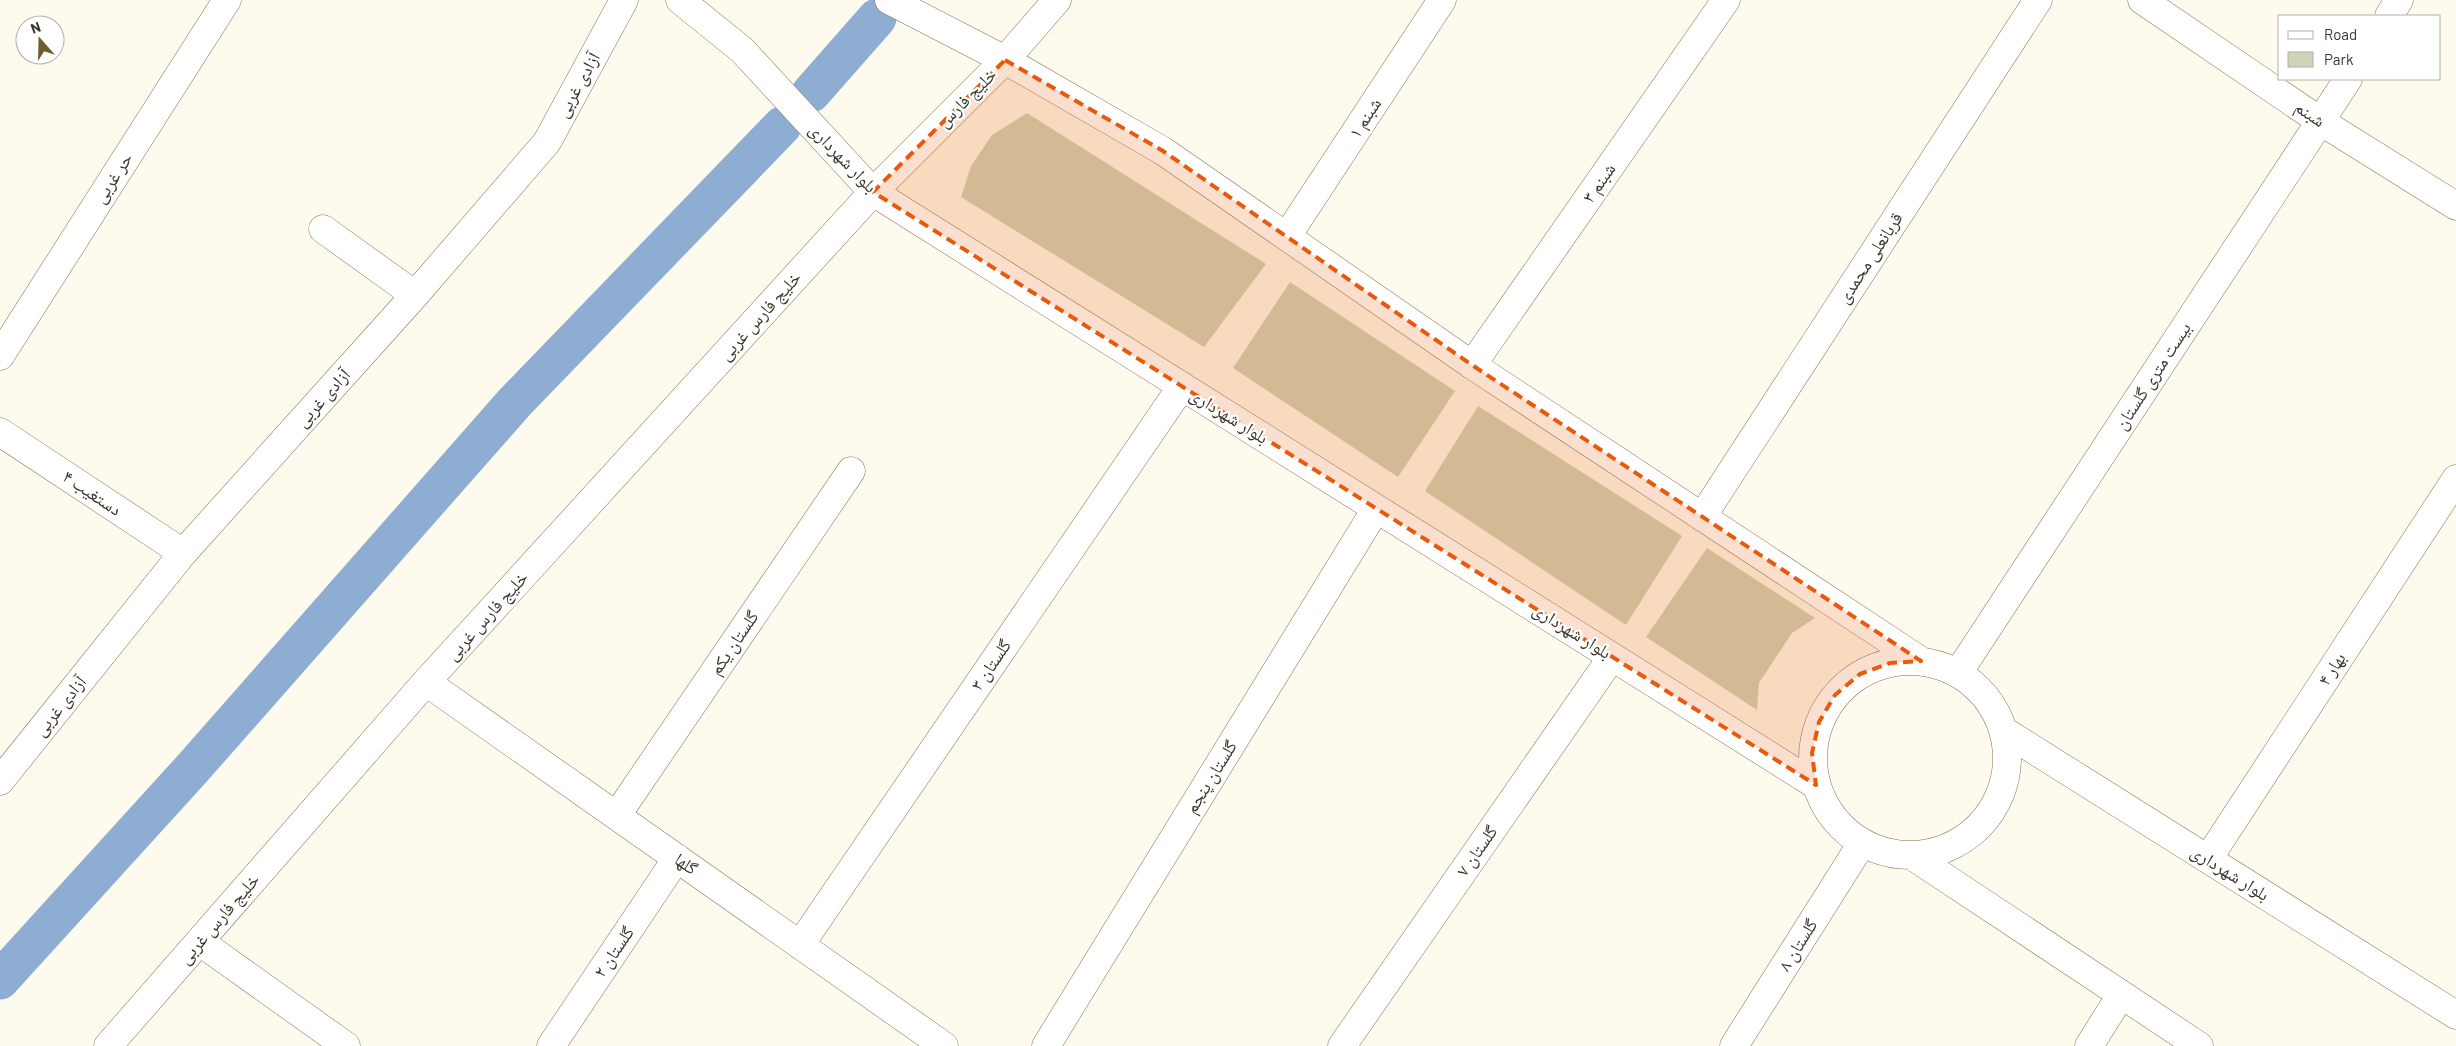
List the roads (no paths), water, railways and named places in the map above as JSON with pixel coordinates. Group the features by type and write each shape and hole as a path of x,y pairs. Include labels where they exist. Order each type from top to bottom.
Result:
{"street":[{"name":"حر غربی","path":"0,356 227,0"},
{"name":"آزادی غربی","path":"0,781 183,553 415,294 547,142 624,0"},
{"name":"بلوار شهرداری","path":"680,0 742,50 873,192 1816,785"},
{"path":"890,0 1005,60 1163,151 1472,365 1921,661"},
{"name":"خلیج فارس","path":"873,192 1005,60 1057,0"},
{"name":"شبنم ۱","path":"1287,236 1442,0"},
{"name":"شبنم ۳","path":"1472,365 1726,0"},
{"name":"قربانعلی محمدی","path":"1702,517 2038,0"},
{"name":"شبنم","path":"2142,0 2320,121 2456,206"},
{"path":"2390,15 2399,0"},
{"name":"بیست متری گلستان","path":"1958,673 2347,80"},
{"name":"خلیج فارس غربی","path":"108,1046 426,682 873,192"},
{"path":"323,229 415,294"},
{"name":"گلستان ۳","path":"800,945 1182,386"},
{"name":"دستغیب ۴","path":"0,432 183,553"},
{"name":"گلستان یکم","path":"616,816 851,470"},
{"name":"بهار ۴","path":"2208,859 2456,479"},
{"name":"گلستان پنجم","path":"1046,1046 1376,509"},
{"name":"گلستان ۷","path":"1342,1046 1612,657"},
{"path":"1921,661 1940,665 1958,673 1978,688 1994,708 2004,731 2007,761 2002,792 1986,818 1964,839 1936,852 1911,855 1886,852 1862,843 1841,828 1826,808 1816,785 1812,753 1819,722 1835,695 1860,674 1890,663 1921,661"},
{"name":"گلها","path":"426,682 941,1045"},
{"name":"بلوار شهرداری","path":"2004,731 2456,1015"},
{"name":"گلستان ۸","path":"1734,1046 1862,843"},
{"path":"1911,855 2199,1046"},
{"name":"گلستان ۲","path":"551,1046 677,858"},
{"path":"200,942 346,1046"},
{"path":"2089,1046 2121,994"}],"waterway":[{"path":"811,93 877,18"},
{"path":"0,980 191,770 515,402 782,126"}]}
